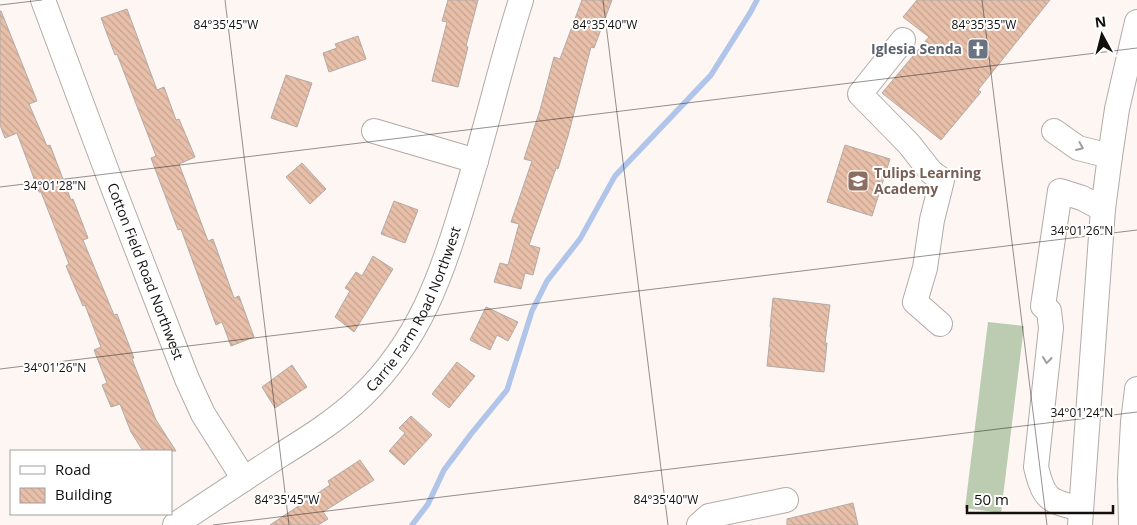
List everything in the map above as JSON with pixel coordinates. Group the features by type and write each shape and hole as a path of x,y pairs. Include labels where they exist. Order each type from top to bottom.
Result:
{"street":[{"name":"Cotton Field Road Northwest","path":"42,0 108,177 187,379 203,414 244,479"},
{"name":"Carrie Farm Road Northwest","path":"175,525 343,414 371,388 412,333 436,284 450,248 521,0"},
{"path":"1103,209 1082,198 1060,192 1043,306 1049,311 1051,328 1036,467 1040,485 1047,496 1080,517 1103,209 1117,109 1137,22"},
{"path":"903,40 860,94 909,144 931,172 942,180 932,220 925,268 915,302 940,324"},
{"path":"374,131 476,160"},
{"path":"1054,131 1078,148 1110,156"},
{"path":"1131,525 1130,478 1137,389"},
{"path":"699,525 709,516 786,500"}],"green space":[{"path":"988,322 1024,326 1001,513 965,508"}],"building":[{"path":"448,0 478,0 458,87 432,81 447,22 442,21"},
{"path":"582,0 612,0 594,48 591,47 558,169 556,168 529,245 540,248 533,275 525,273 521,289 494,282 500,263 508,265 519,224 511,222 532,161 524,159 540,110 554,57 560,59"},
{"path":"917,0 1050,0 978,90 981,92 941,140 882,93 929,37 903,17"},
{"path":"127,9 157,90 164,87 176,120 179,119 195,157 179,164 208,241 213,239 234,298 239,296 254,337 231,346 222,322 216,325 181,229 178,230 151,158 156,156 117,54 115,55 101,18"},
{"path":"1,11 37,101 29,104 47,146 50,145 88,238 83,240 114,315 117,314 156,420 176,451 142,450 131,432 120,404 111,407 102,385 107,383 94,350 101,347 85,305 83,306 66,266 69,264 41,192 39,192 17,133 5,138 0,125"},
{"path":"358,36 366,59 329,72 323,53 337,48 335,44"},
{"path":"286,75 312,83 297,127 271,118"},
{"name":"Tulips Learning Academy","path":"845,145 890,159 872,216 827,202"},
{"path":"302,163 326,189 310,204 286,177"},
{"path":"394,201 418,210 405,243 381,234"},
{"path":"373,256 393,269 354,332 335,317 350,291 345,288 356,272 362,276"},
{"path":"773,298 830,305 825,343 827,343 824,372 767,366"},
{"path":"486,307 518,322 508,341 497,335 490,350 470,340"},
{"path":"457,362 475,376 449,408 432,394"},
{"path":"292,365 307,387 275,408 262,387"},
{"path":"411,416 432,435 404,465 389,451 405,433 399,428"},
{"path":"360,460 374,480 323,512 328,519 318,525 270,525 330,485 328,481"},
{"path":"853,503 858,525 787,525 787,519"}],"waterway":[{"path":"412,525 428,504 444,470 507,390 532,311 547,281 580,239 615,176 711,75 757,0"}],"place":[{"name":"Iglesia Senda","path":"978,49"},
{"name":"Tulips Learning Academy","path":"858,181"}]}
